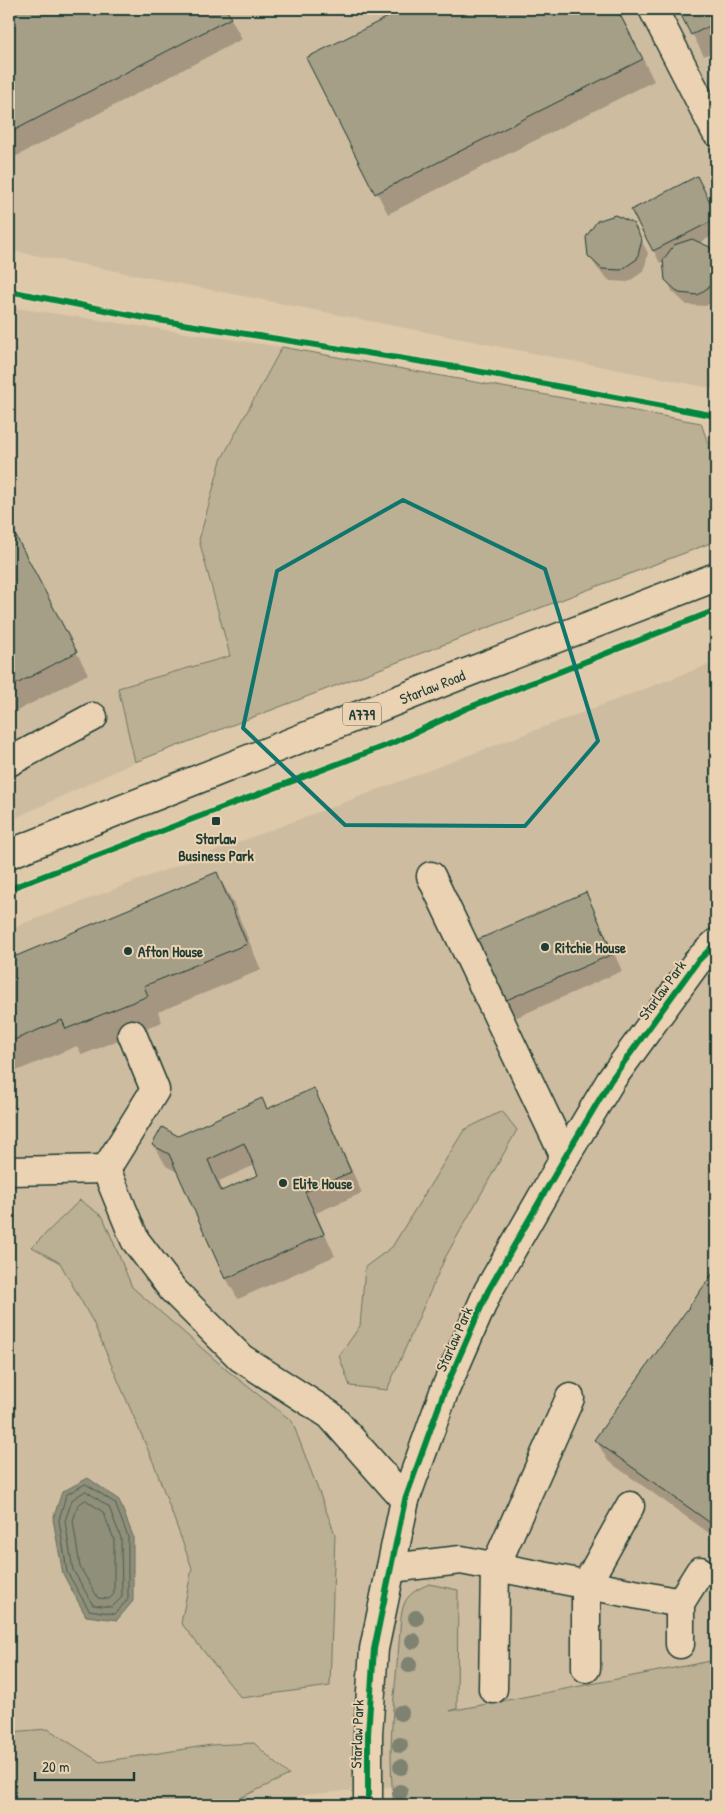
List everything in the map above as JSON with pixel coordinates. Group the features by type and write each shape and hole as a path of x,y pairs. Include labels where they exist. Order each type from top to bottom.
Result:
{"street":[{"path":"652,9 716,132"},
{"name":"Starlaw Road","path":"9,854 460,675 716,577"},
{"path":"9,762 93,718"},
{"path":"431,876 565,1156"},
{"name":"Starlaw Park","path":"368,1805 368,1734 374,1650 405,1500 444,1392 488,1291 611,1080 697,962 716,943"},
{"path":"106,1168 155,1090 132,1034"},
{"path":"9,1171 106,1168"},
{"path":"106,1168 135,1240 173,1290 241,1358 330,1415 405,1500"},
{"path":"493,1689 496,1567 570,1398"},
{"path":"586,1668 586,1585 630,1506"},
{"path":"391,1568 461,1560 680,1603"},
{"path":"680,1644 680,1603 700,1571"}],"highlighted area":[{"path":"403,500 545,569 598,741 525,826 345,825 243,728 277,571"}],"shaded area":[{"path":"9,9 716,9 716,389 9,250"},
{"path":"9,307 282,347 221,460 199,540 230,656 118,688 135,762 9,821"},
{"path":"282,347 701,423 716,467 716,541 135,762 118,688 230,656 199,540 221,460"},
{"path":"716,662 716,1805 420,1784 303,1795 283,1805 9,1805 9,931 25,923"},
{"path":"502,1111 517,1130 445,1258 387,1390 350,1386 339,1356 360,1326 365,1267 392,1247 464,1130"},
{"path":"80,1200 103,1217 132,1287 228,1371 292,1421 335,1534 330,1686 241,1698 181,1623 192,1568 154,1464 93,1322 60,1263 32,1247"},
{"path":"429,1584 458,1590 457,1709 450,1711 716,1660 716,1805 394,1805 391,1745 401,1616 403,1606 410,1596"},
{"path":"48,1729 100,1762 211,1745 254,1743 289,1775 236,1800 201,1805 9,1805 9,1732"}],"water":[{"path":"88,1478 119,1500 133,1536 133,1601 117,1620 86,1616 63,1574 53,1519 62,1492"}],"building":[{"path":"9,9 226,9 231,18 9,133"},
{"path":"404,9 617,9 643,59 375,194 306,58"},
{"path":"678,9 716,9 716,23 691,35"},
{"path":"697,176 716,214 716,219 653,251 631,210"},
{"path":"615,215 633,223 642,240 637,259 621,270 602,269 588,256 586,237 597,221"},
{"path":"692,239 710,247 716,259 714,283 698,295 679,293 665,280 663,260 674,245"},
{"path":"9,523 77,652 9,688"},
{"name":"Afton House","path":"217,872 247,944 144,986 148,996 66,1029 62,1020 9,1042 9,959"},
{"name":"Ritchie House","path":"586,892 613,954 504,1001 477,940"},
{"name":"Elite House","path":"314,1088 351,1172 305,1192 324,1234 225,1279 169,1154 152,1145 162,1127 178,1136 262,1098 267,1109","holes":["244,1143 258,1175 221,1191 208,1160"]},
{"path":"716,1269 716,1527 594,1440"}],"cycle path":[{"path":"9,291 145,318 455,367 716,416"},
{"path":"9,889 395,742 465,709 716,610"},
{"path":"368,1805 368,1734 374,1649 405,1500 444,1392 488,1291 611,1080 697,962 716,943"}],"place":[{"name":"Starlaw Business Park","path":"216,821"},
{"name":"Ritchie House","path":"545,947"},
{"name":"Afton House","path":"128,951"},
{"name":"Elite House","path":"283,1183"}]}
